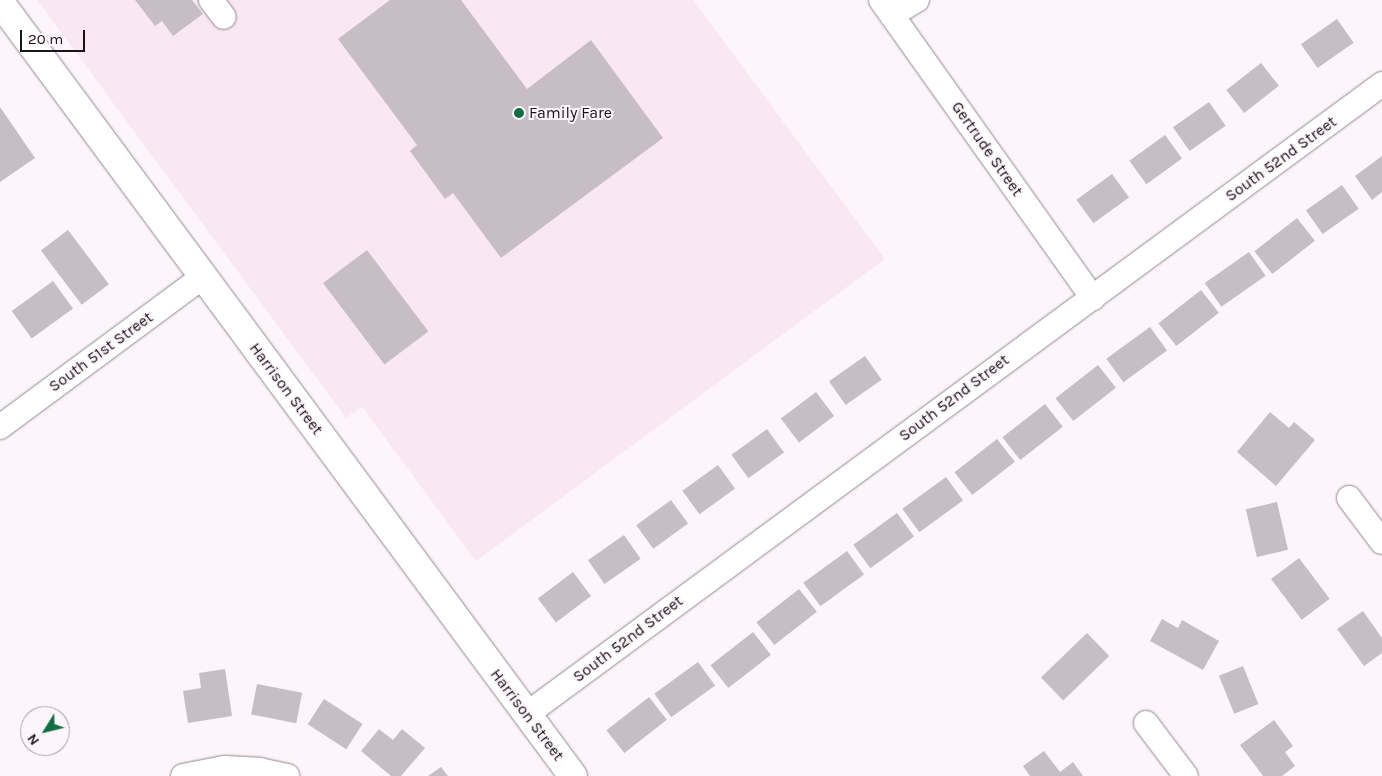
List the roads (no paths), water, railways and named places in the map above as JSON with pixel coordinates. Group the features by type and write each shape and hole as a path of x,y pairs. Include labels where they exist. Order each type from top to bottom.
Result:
{"main road":[{"name":"Harrison Street","path":"0,2 572,776"}],"street":[{"path":"886,8 917,0"},
{"name":"Gertrude Street","path":"886,8 1093,298"},
{"name":"South 52nd Street","path":"527,714 1030,341 1093,298 1382,84"},
{"name":"South 51st Street","path":"0,427 203,277"},
{"path":"1349,498 1382,542"},
{"path":"1146,723 1186,776"},
{"path":"183,776 224,768 259,770 287,776"}],"place":[{"name":"Family Fare","path":"519,113"}]}
